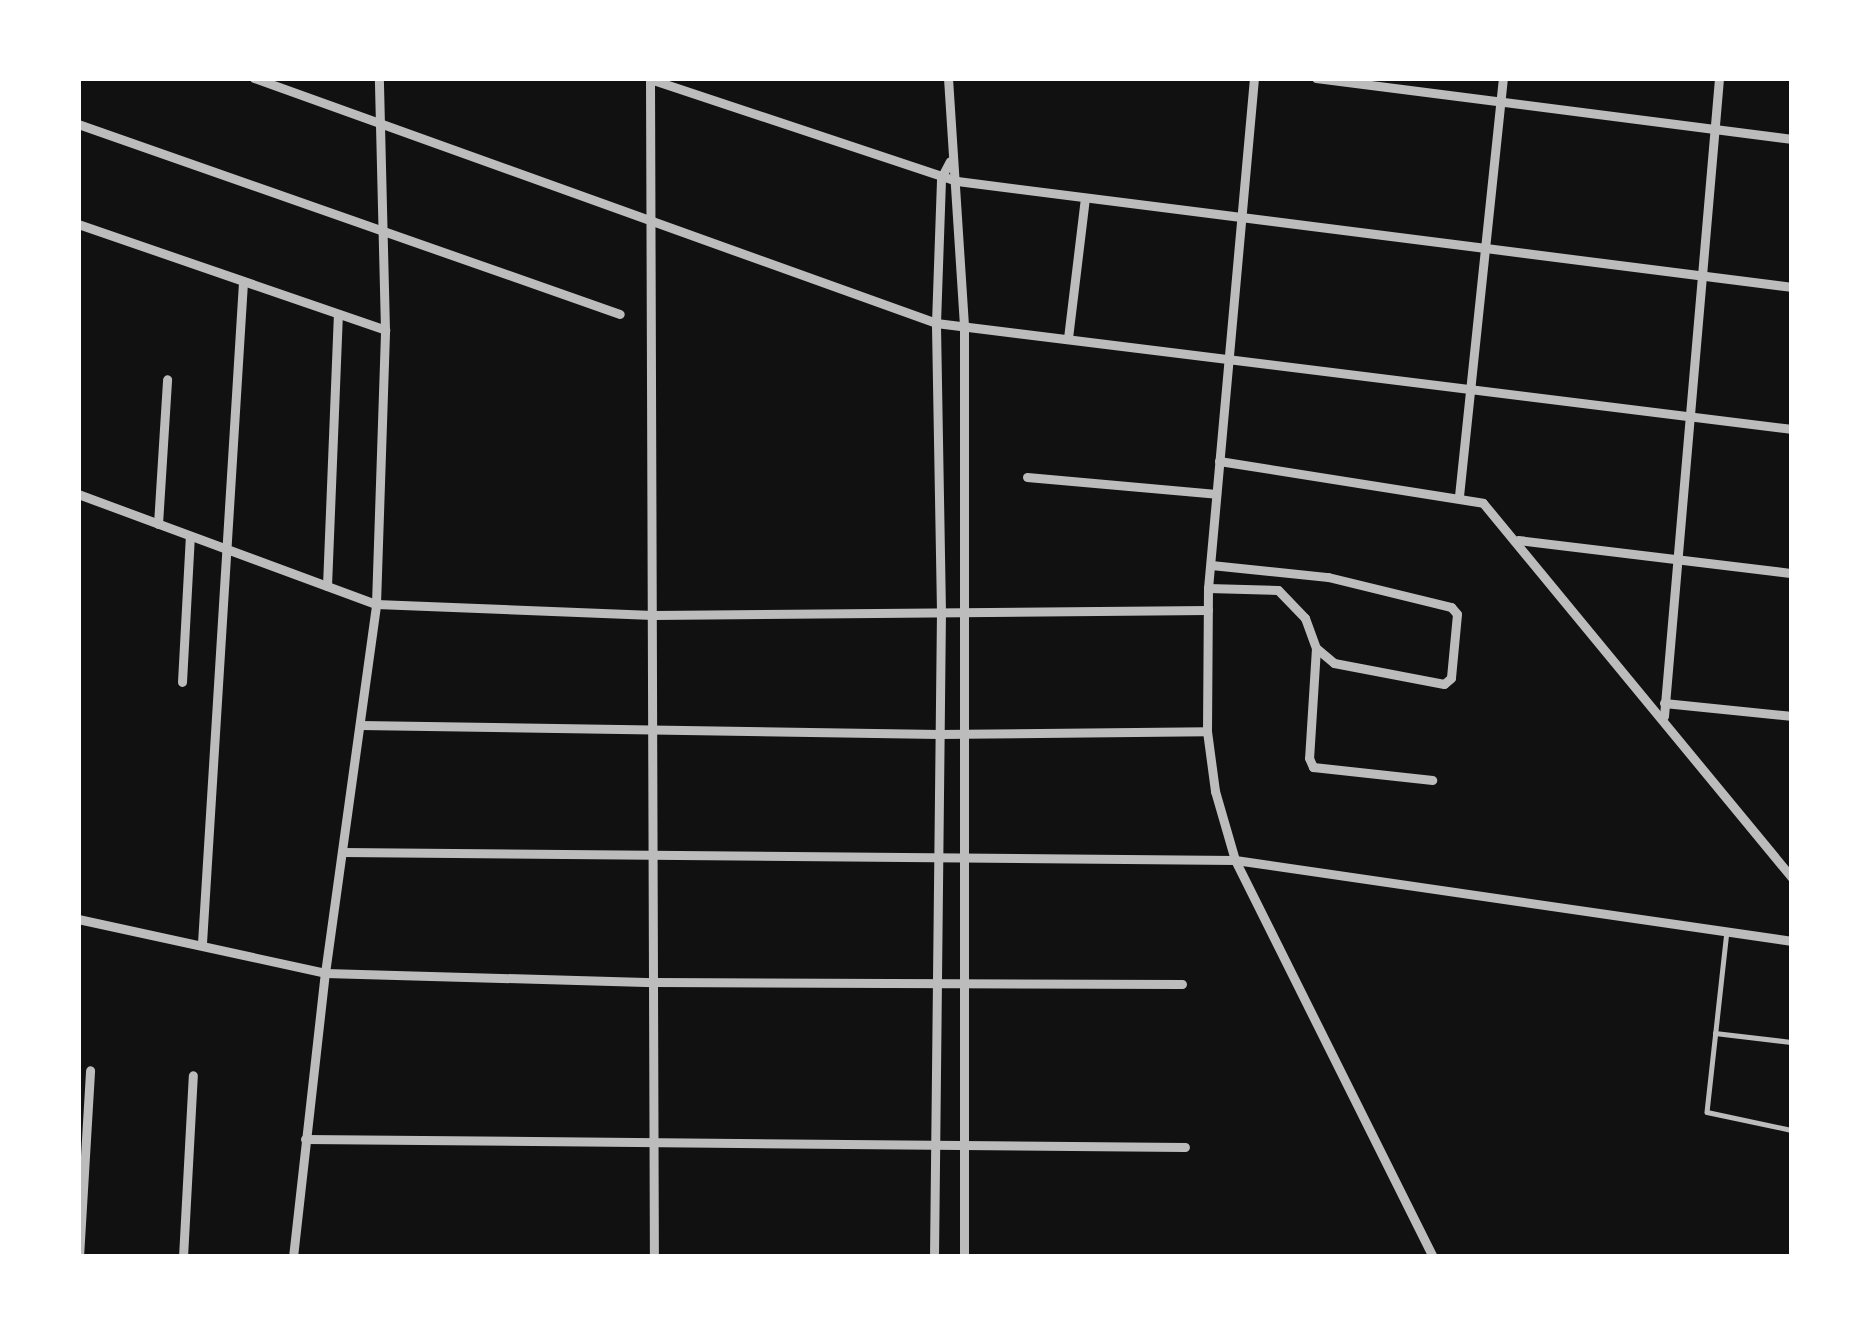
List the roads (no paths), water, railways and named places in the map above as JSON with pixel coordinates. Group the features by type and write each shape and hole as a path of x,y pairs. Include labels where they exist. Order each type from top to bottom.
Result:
{"street":[{"path":"254,78 652,217 936,323 1792,428"},
{"path":"293,1257 325,973 376,604 385,330 380,78"},
{"path":"948,78 964,325 964,1257"},
{"path":"1254,78 1208,588 1207,730 1215,790 1235,860 1433,1257"},
{"path":"1316,78 1792,139"},
{"path":"1459,496 1503,78"},
{"path":"1664,716 1719,78"},
{"path":"654,1257 656,730 650,79 956,181 1792,287"},
{"path":"78,124 620,314"},
{"path":"934,1257 941,612 936,323 941,178 950,161"},
{"path":"1068,338 1085,198"},
{"path":"78,224 385,330"},
{"path":"202,943 230,551 243,282"},
{"path":"327,586 338,314"},
{"path":"158,524 167,379"},
{"path":"1219,461 1483,503 1664,716 1792,878"},
{"path":"1027,478 1216,494"},
{"path":"78,494 376,604 653,615 1208,610"},
{"path":"182,682 190,536"},
{"path":"1518,540 1792,573"},
{"path":"1211,565 1328,577 1451,607 1457,614 1451,678 1444,684 1334,663 1316,648"},
{"path":"1278,590 1280,573"},
{"path":"1208,588 1278,590 1305,618 1316,648 1309,758 1313,767 1432,780"},
{"path":"1652,702 1792,716"},
{"path":"360,725 939,734 1207,730"},
{"path":"342,852 1235,860 1792,941"},
{"path":"1777,858 1792,860"},
{"path":"78,919 325,973 654,982 1182,984"},
{"path":"79,1257 90,1070"},
{"path":"183,1257 194,1075"},
{"path":"305,1139 1185,1148"}],"lane":[{"path":"1727,931 1707,1112 1792,1130"},
{"path":"1715,1033 1792,1042"}]}
